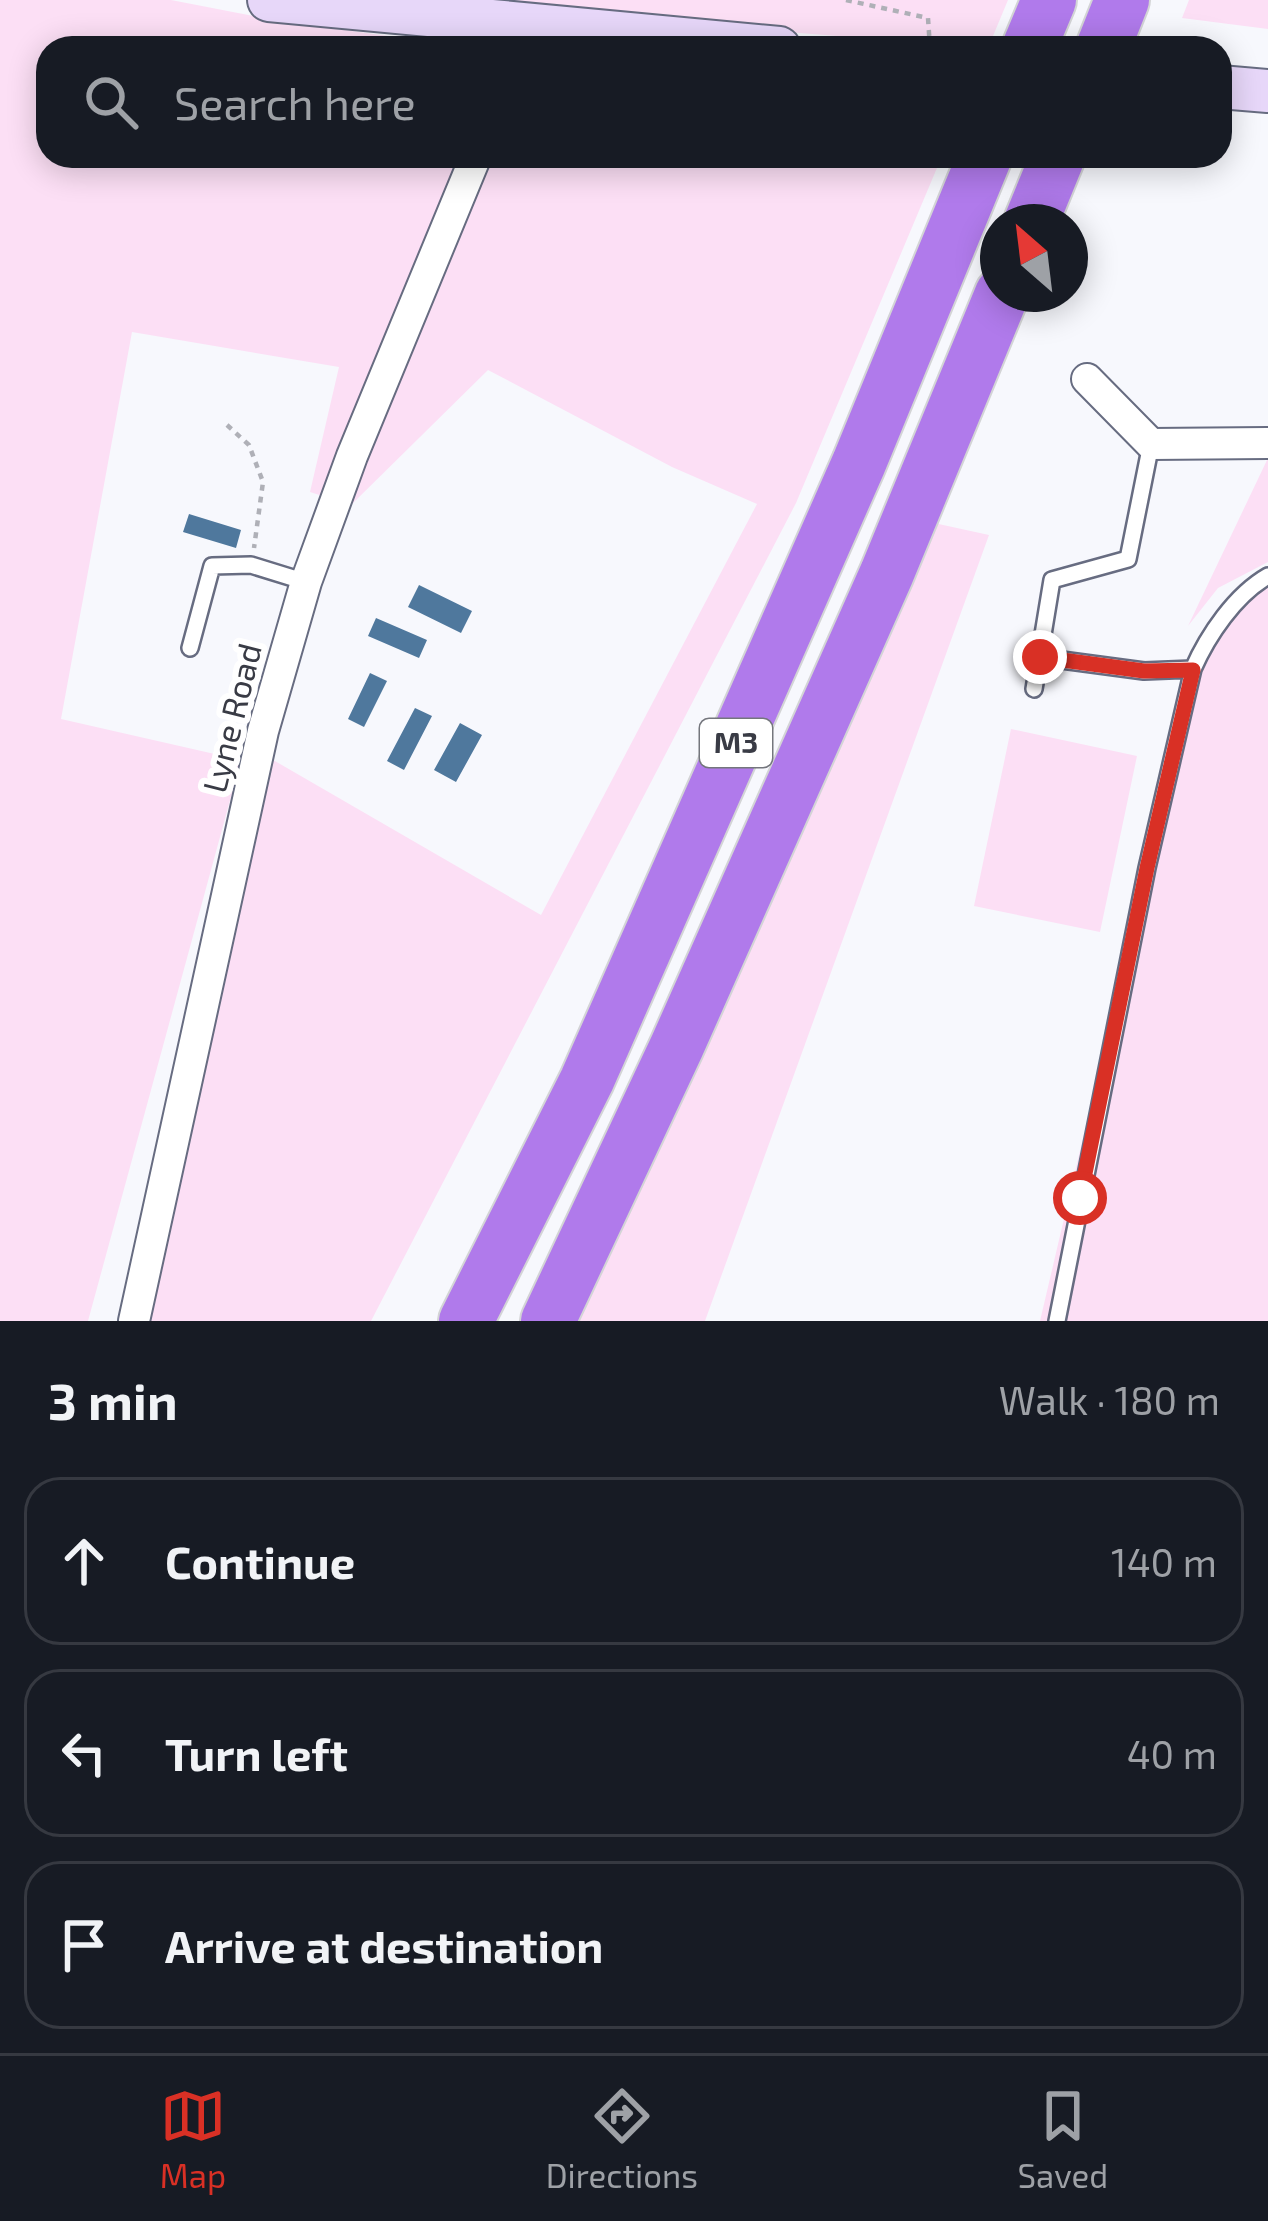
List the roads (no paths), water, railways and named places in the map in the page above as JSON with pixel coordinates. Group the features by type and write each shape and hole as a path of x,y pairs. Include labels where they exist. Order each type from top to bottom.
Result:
{"highway":[{"path":"1035,36 1049,0"},
{"path":"1107,36 1122,0"},
{"name":"M3","path":"466,1321 597,1059 859,464 980,168"},
{"path":"1038,204 1053,168"},
{"name":"M3","path":"548,1321 677,1046 887,573 995,312"}],"street":[{"path":"269,0 507,36"},
{"path":"1232,88 1268,91"},
{"name":"Lyne Road","path":"134,1321 263,731 306,582 352,456 471,168"},
{"path":"1087,380 1151,443 1268,443"}],"lane":[{"path":"1034,689 1052,580 1128,559 1151,443"},
{"path":"190,648 212,566 251,566 306,582"},
{"path":"1058,1321 1128,959 1193,670 1203,646 1229,612 1268,576"},
{"path":"1040,657 1144,671 1193,670"}]}
